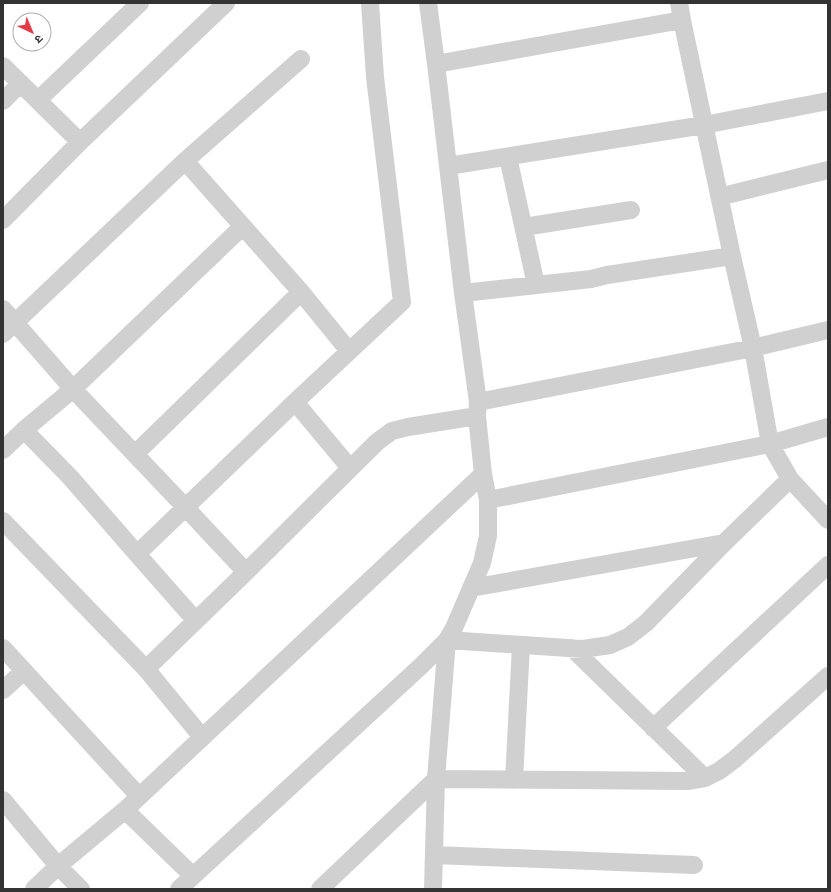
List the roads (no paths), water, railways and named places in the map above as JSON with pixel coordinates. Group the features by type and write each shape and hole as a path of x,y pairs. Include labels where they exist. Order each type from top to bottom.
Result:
{"street":[{"path":"38,100 140,3"},
{"path":"3,220 80,142 226,3"},
{"path":"137,554 295,402 402,302 375,77 370,3"},
{"path":"179,889 447,640 454,628 482,563 488,536 488,500 483,474 477,409 428,3"},
{"path":"436,64 681,11 704,125 753,348 770,444 790,479 828,520"},
{"path":"9,328 184,161 301,59"},
{"path":"3,66 80,142"},
{"path":"3,101 21,83"},
{"path":"448,166 704,125 828,101"},
{"path":"508,156 536,285"},
{"path":"184,161 301,292 349,351"},
{"path":"720,199 723,196 828,170"},
{"path":"524,227 631,210"},
{"path":"3,450 24,430 73,389 242,227"},
{"path":"463,294 591,279 607,275 732,256"},
{"path":"135,454 301,292"},
{"path":"3,309 9,328 73,389 246,572"},
{"path":"146,669 350,468 377,442 392,432 477,409 828,330"},
{"path":"295,402 350,468"},
{"path":"488,500 770,444 828,427"},
{"path":"24,430 70,477 196,621"},
{"path":"34,889 58,866 125,810 483,474"},
{"path":"447,640 583,649 610,645 628,637 646,623 724,543 790,479"},
{"path":"3,521 146,669 202,737"},
{"path":"471,588 724,543"},
{"path":"653,728 828,565"},
{"path":"433,889 436,779 447,640"},
{"path":"514,780 521,645"},
{"path":"3,648 139,796"},
{"path":"572,648 705,778"},
{"path":"3,690 24,671"},
{"path":"320,889 436,779 687,781 705,778 719,771 735,759 828,676"},
{"path":"3,800 58,866 81,889"},
{"path":"125,810 193,876"},
{"path":"434,855 694,865"}]}
